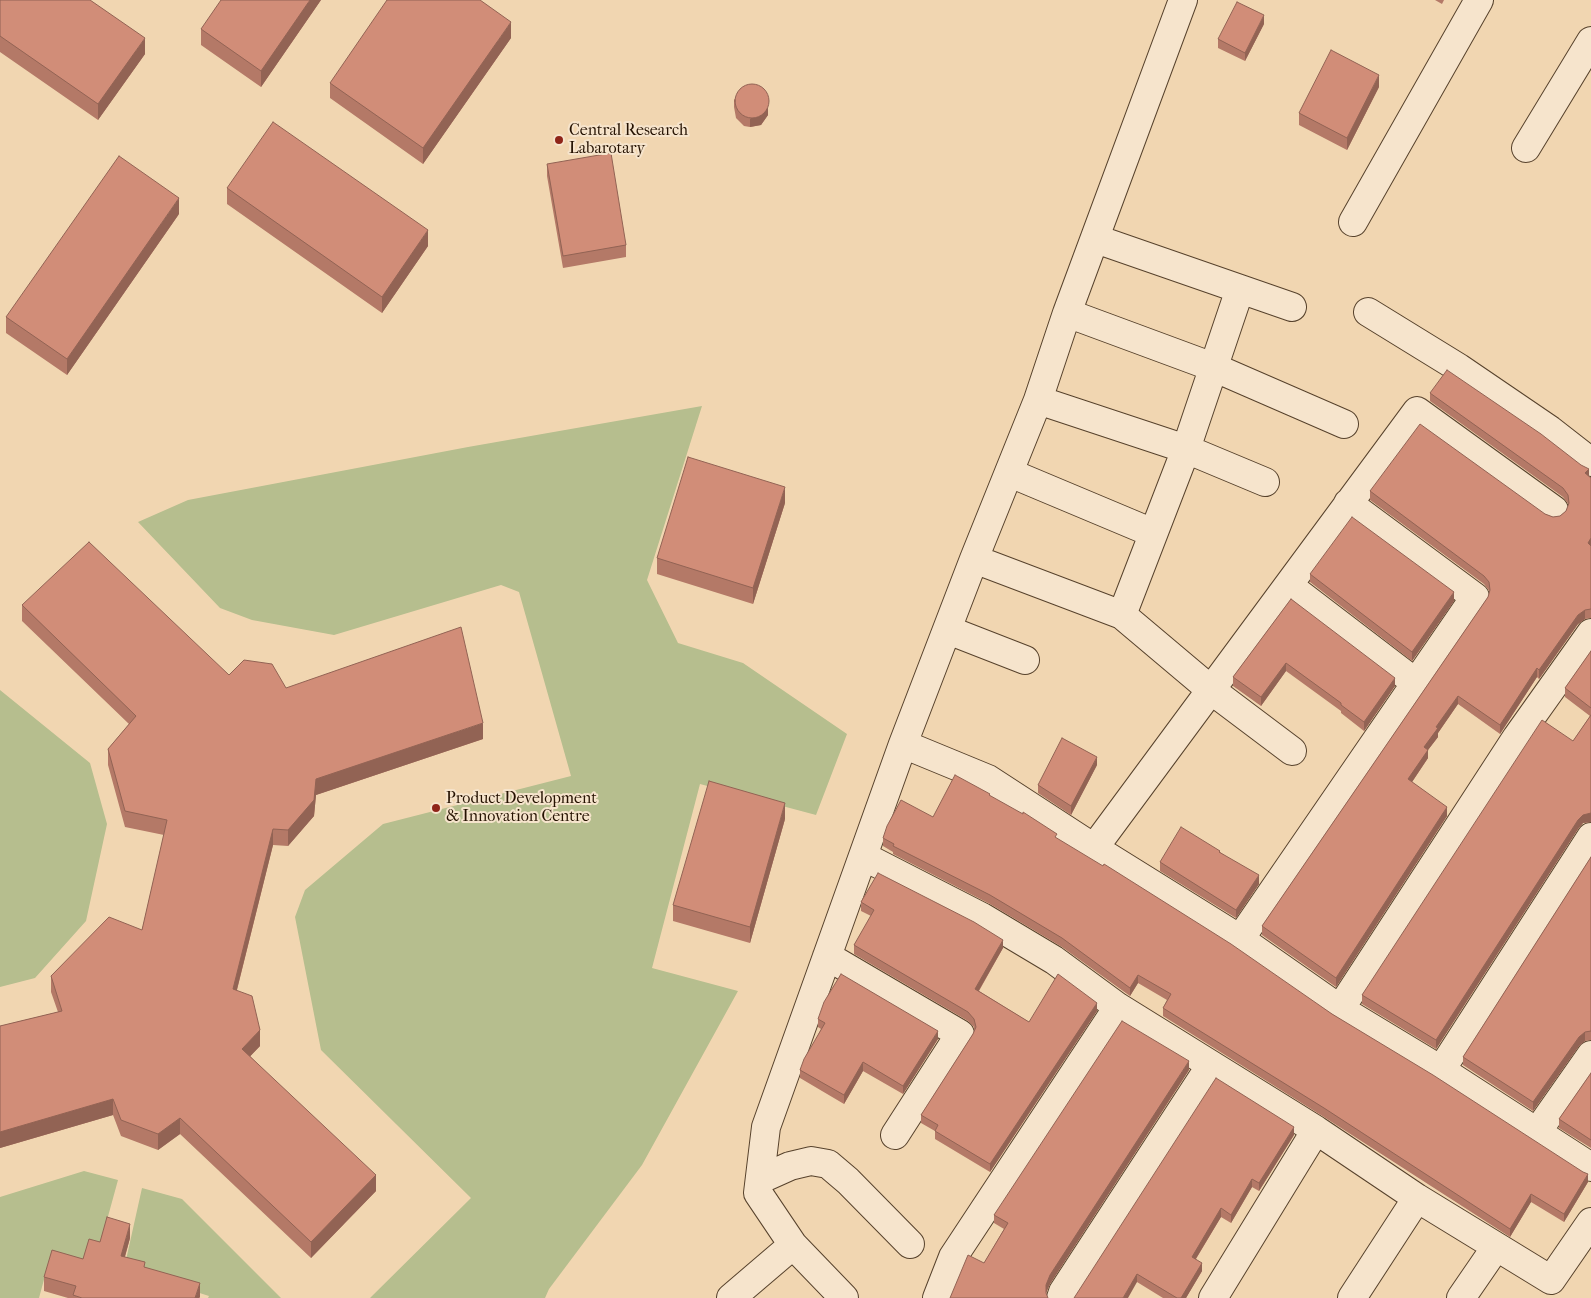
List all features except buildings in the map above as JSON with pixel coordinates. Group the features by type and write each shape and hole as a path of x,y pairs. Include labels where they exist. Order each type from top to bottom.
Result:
{"street":[{"path":"844,1298 794,1246 758,1193 766,1127 903,744 1038,400 1067,313 1183,0"},
{"path":"1353,222 1479,0"},
{"path":"1526,148 1591,41"},
{"path":"1096,238 1292,307"},
{"path":"1122,615 1186,449 1240,289"},
{"path":"1368,312 1459,368 1550,430 1591,462"},
{"path":"1067,313 1213,367 1344,424"},
{"path":"1038,400 1186,449 1265,482"},
{"path":"1094,848 1417,411 1554,510"},
{"path":"1010,472 1153,533"},
{"path":"1240,939 1475,596 1348,503"},
{"path":"974,559 1122,615 1211,690 1292,751"},
{"path":"1289,586 1416,683"},
{"path":"948,630 1025,660"},
{"path":"1340,1009 1517,737 1591,634"},
{"path":"903,744 988,779 1240,939 1340,1009 1441,1070 1591,1167"},
{"path":"1441,1070 1591,837"},
{"path":"863,856 982,917 1054,960 1118,1007 1316,1130 1417,1198 1551,1280 1587,1236"},
{"path":"827,956 960,1034 895,1135"},
{"path":"937,1298 953,1256 1118,1007"},
{"path":"1537,1132 1591,1055"},
{"path":"1061,1298 1063,1292 1211,1066"},
{"path":"1213,1298 1316,1130"},
{"path":"760,1179 790,1166 811,1161 828,1164 848,1180 910,1244"},
{"path":"1352,1298 1417,1198"},
{"path":"732,1298 794,1246"},
{"path":"1461,1298 1496,1246"}],"green space":[{"path":"702,406 647,580 678,643 743,663 847,734 816,815 700,784 652,968 738,991 642,1165 549,1289 545,1298 370,1298 471,1198 321,1050 295,917 305,890 383,824 571,776 519,592 501,585 334,635 252,620 220,608 138,522 188,500 468,447"},
{"path":"0,690 90,763 107,824 86,921 35,978 0,987"},
{"path":"84,1171 118,1180 98,1253 81,1270 49,1261 39,1298 0,1298 0,1197"},
{"path":"142,1188 182,1199 281,1298 208,1298 209,1296 124,1269"}],"place":[{"name":"Central Research Labarotary","path":"559,140"},
{"name":"Product Development & Innovation Centre","path":"436,808"}]}
